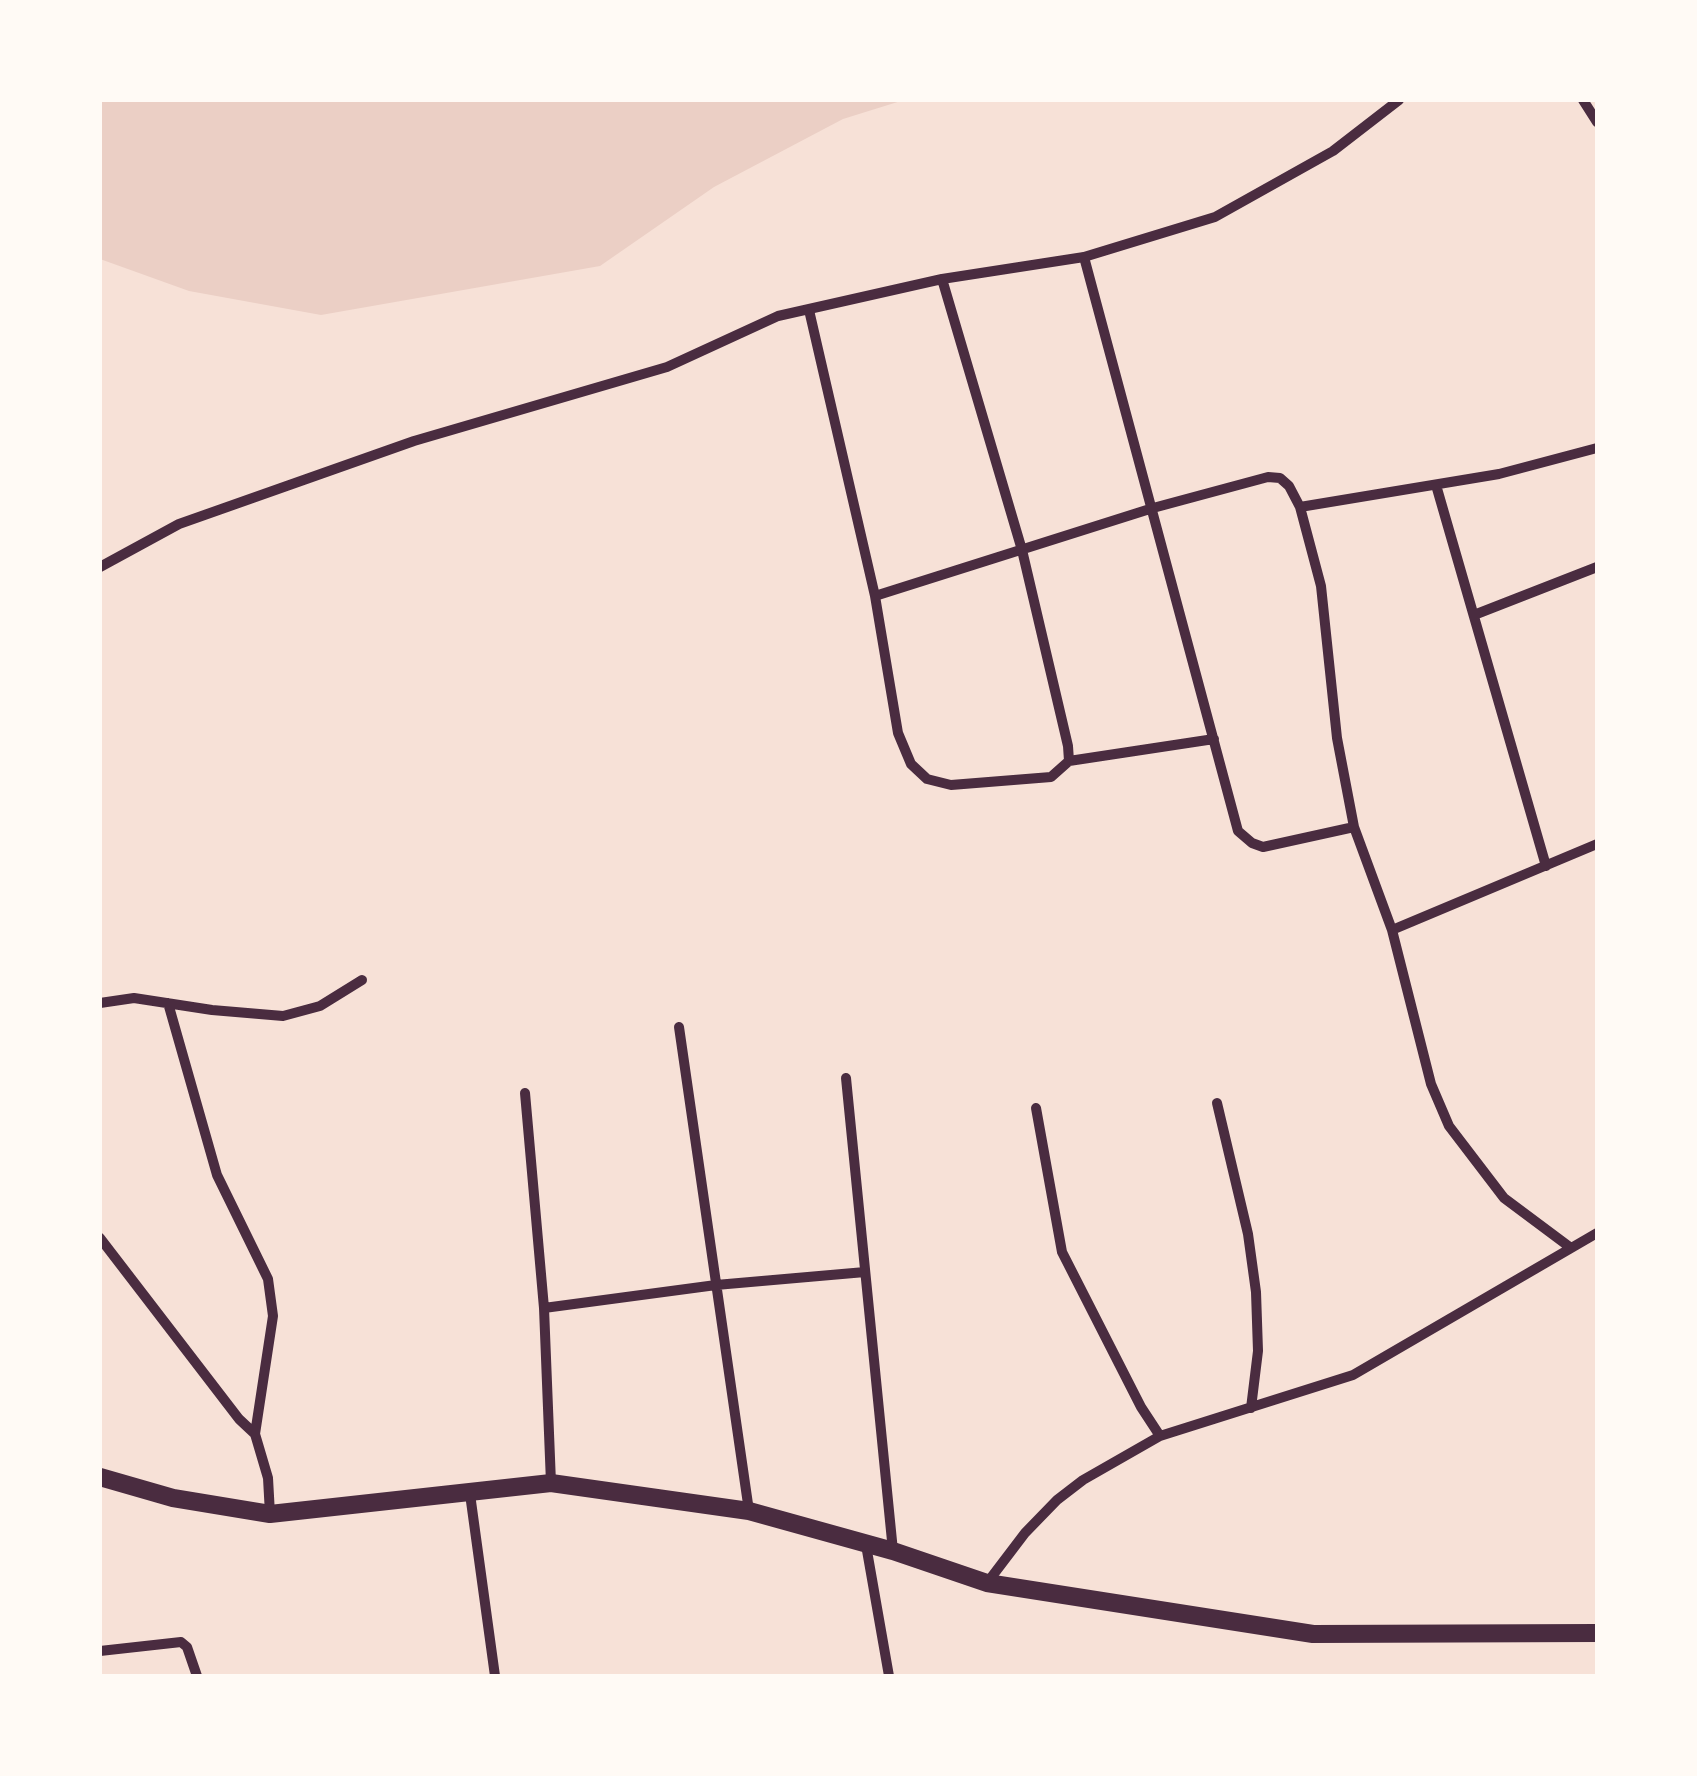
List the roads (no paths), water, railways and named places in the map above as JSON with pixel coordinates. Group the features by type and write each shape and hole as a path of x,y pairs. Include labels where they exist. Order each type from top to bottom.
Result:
{"street":[{"path":"100,568 178,524 414,441 667,366 778,316 942,279 1084,257 1215,217 1333,150 1399,100"},
{"path":"1582,100 1597,122"},
{"path":"1084,257 1238,831 1263,847 1354,827"},
{"path":"942,279 1022,550 1069,762"},
{"path":"808,310 875,596 898,733 911,764 928,778 951,785 1052,777 1069,762 1214,739"},
{"path":"1300,507 1499,474 1597,448"},
{"path":"875,596 1152,508 1268,477 1280,478 1289,486 1300,507 1321,586 1337,738 1354,827 1392,930 1431,1084 1448,1126 1504,1198 1571,1248"},
{"path":"1436,484 1546,866"},
{"path":"1474,615 1597,567"},
{"path":"1392,930 1597,844"},
{"path":"100,1003 134,998 283,1016 320,1006 362,980"},
{"path":"168,1003 217,1175 268,1279 273,1316 255,1434 268,1478 270,1514"},
{"path":"679,1027 748,1510"},
{"path":"846,1078 892,1552"},
{"path":"526,1093 544,1308 551,1483"},
{"path":"1217,1103 1248,1234 1256,1292 1258,1351 1250,1408"},
{"path":"1036,1108 1062,1252 1140,1407 1160,1436"},
{"path":"987,1583 1025,1533 1083,1480 1160,1436 1353,1375 1597,1232"},
{"path":"100,1238 239,1419 255,1434"},
{"path":"544,1308 716,1285 865,1272"},
{"path":"100,1478 173,1498 270,1514 551,1483 748,1510 987,1583 1313,1634 1597,1633"},
{"path":"470,1494 495,1676"},
{"path":"866,1546 889,1676"},
{"path":"100,1652 181,1642 187,1646 197,1676"}]}
